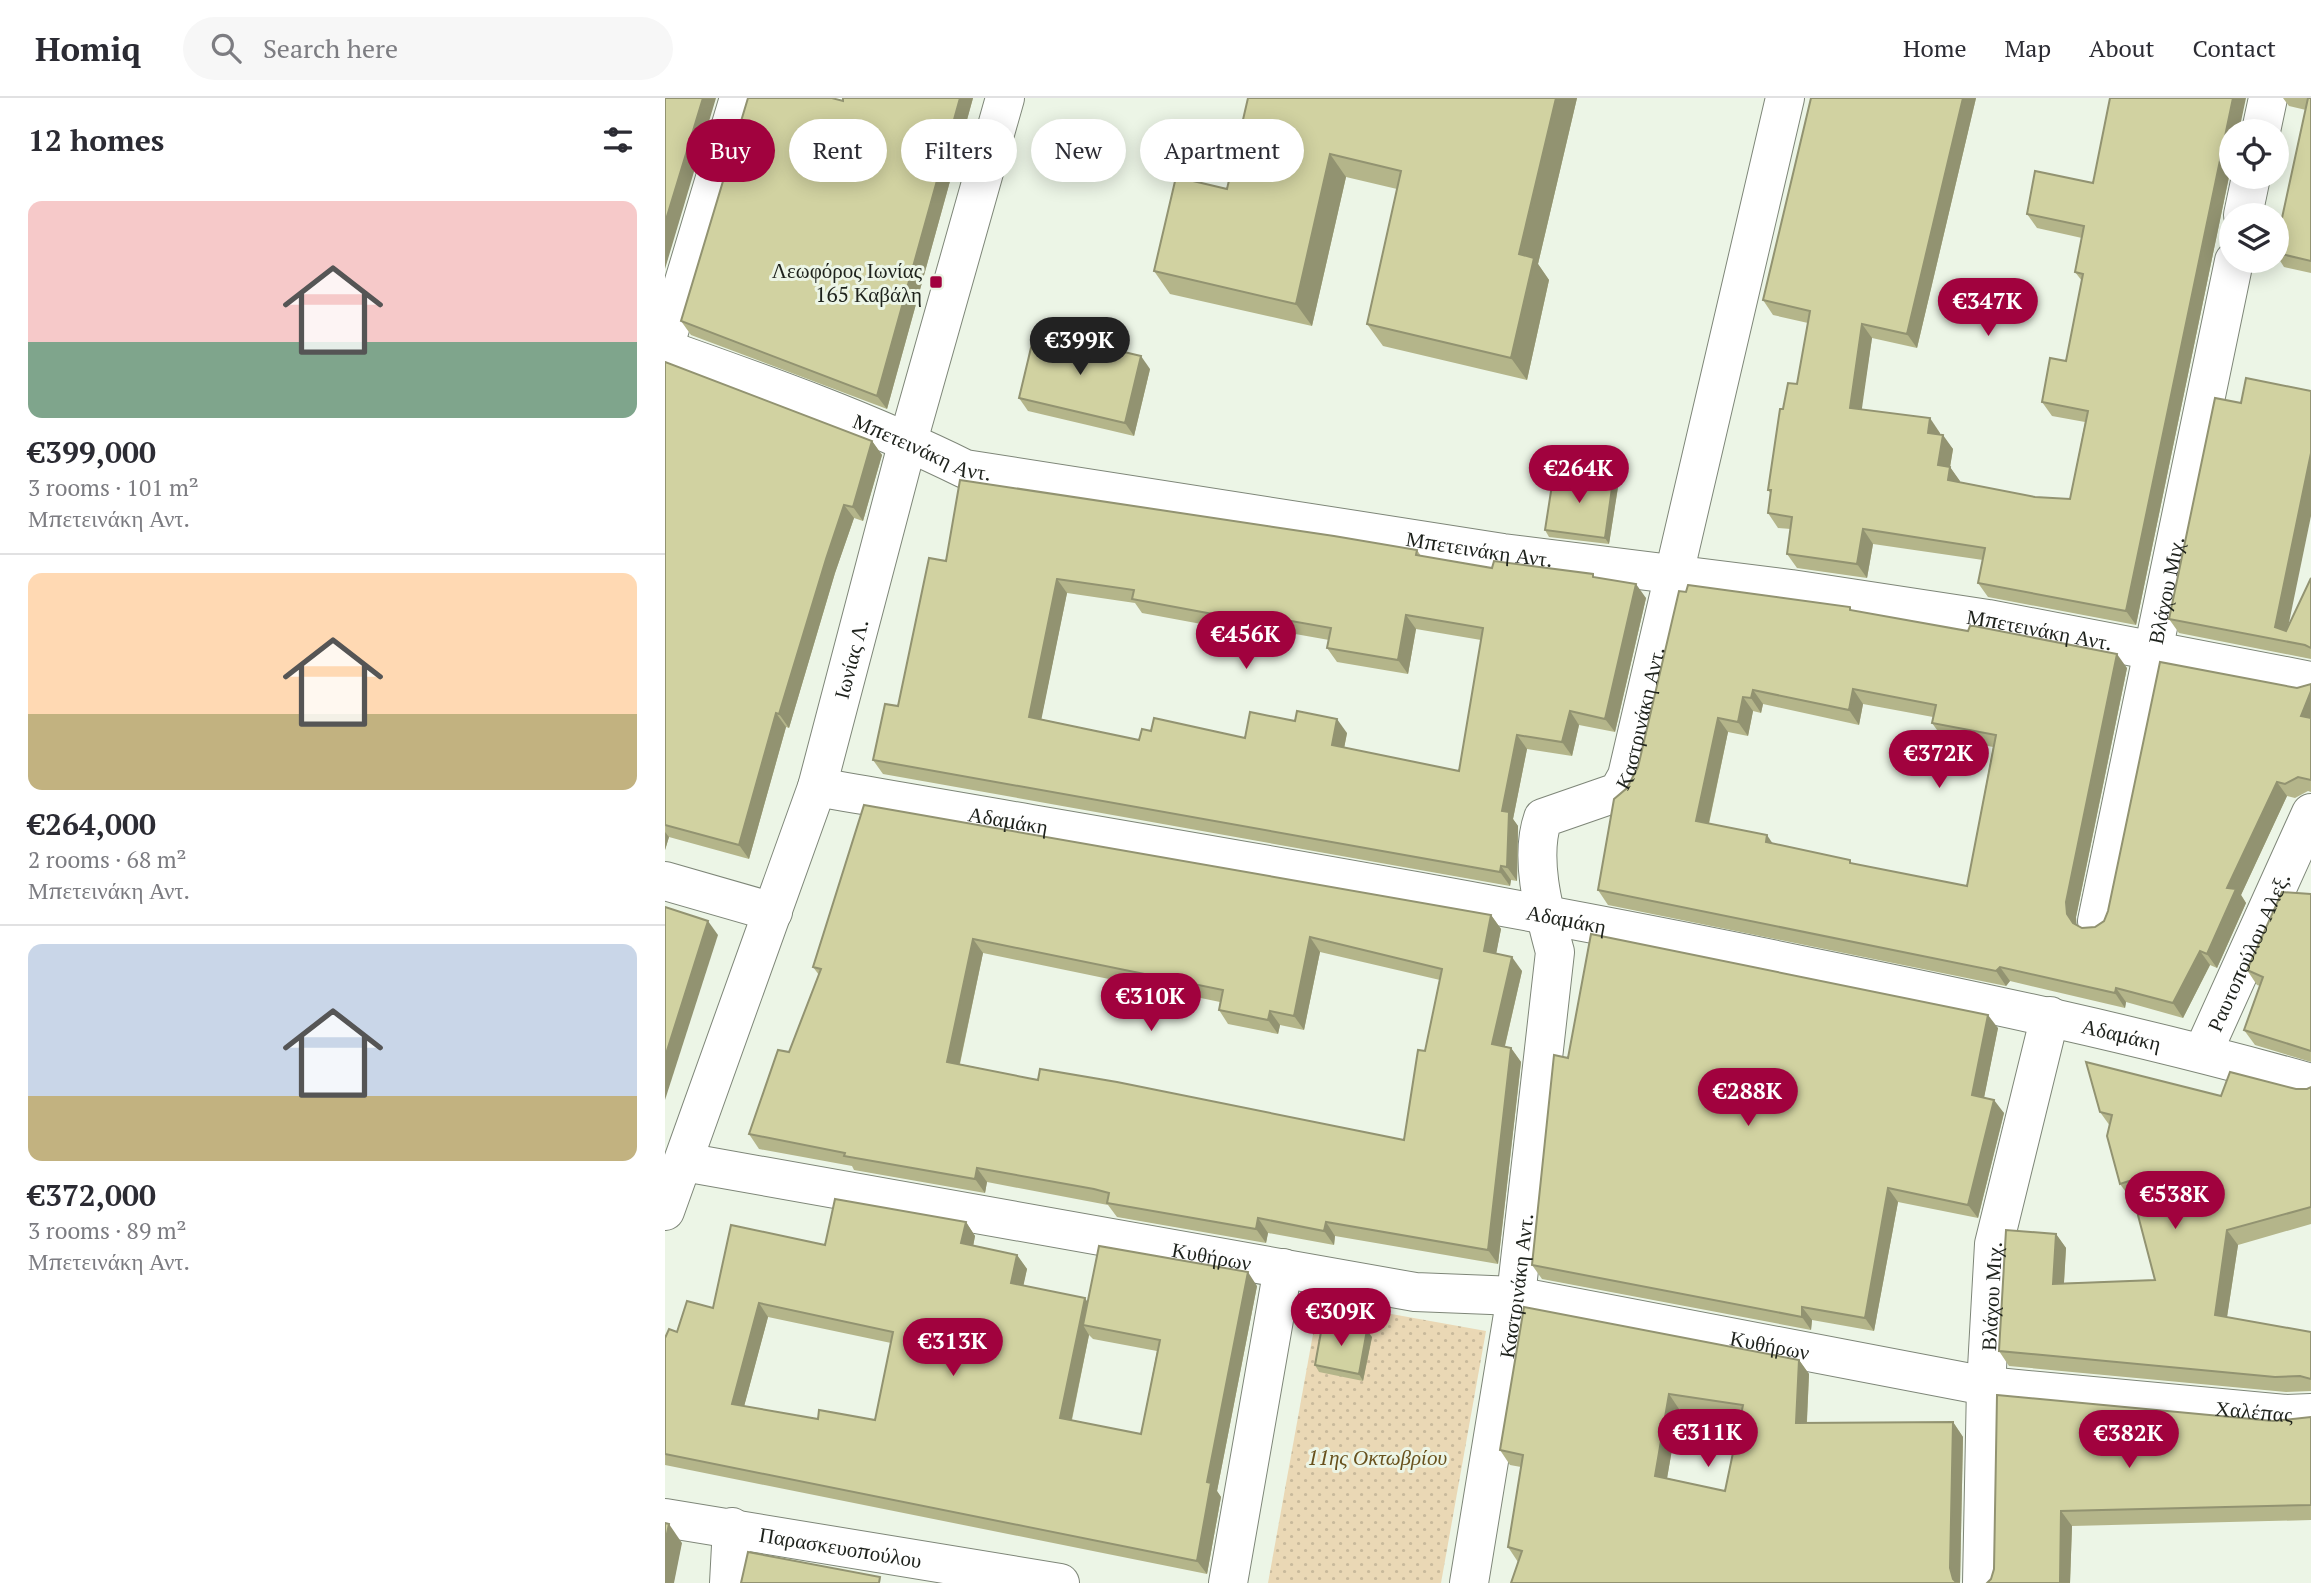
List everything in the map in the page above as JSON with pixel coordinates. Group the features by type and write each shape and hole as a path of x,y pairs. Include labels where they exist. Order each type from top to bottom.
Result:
{"street":[{"path":"665,347 739,98"},
{"name":"Ιωνίας Λ.","path":"665,1210 817,787 908,441 1005,98"},
{"name":"Καστρινάκη Αντ.","path":"1469,1583 1516,1296 1555,952 1545,912 1536,837 1543,818 1562,810 1597,802 1618,792 1623,784 1675,575 1785,98"},
{"path":"2264,119 2268,98"},
{"name":"Βλάχου Μιχ.","path":"2097,921 2231,273"},
{"name":"Μπετεινάκη Αντ.","path":"665,347 800,397 908,441 965,469 1515,555 1896,605 2153,649 2311,681"},
{"name":"Αδαμάκη","path":"817,787 1545,912 2050,1016 2203,1052 2311,1083"},
{"name":"Ραυτοπούλου Αλεξ.","path":"2203,1052 2311,813"},
{"path":"665,881 773,912"},
{"name":"Βλάχου Μιχ.","path":"1982,1583 1986,1385 1994,1244 2050,1016"},
{"name":"Κυθήρων","path":"684,1162 1415,1292 1516,1296 1986,1385"},
{"path":"1228,1583 1283,1268"},
{"name":"Χαλέπας","path":"1986,1385 2285,1414 2311,1413"},
{"name":"Παρασκευοπούλου","path":"665,1518 1060,1583"},
{"path":"729,1583 732,1527"}],"green space":[{"name":"11ης Οκτωβρίου","path":"1319,1301 1486,1331 1441,1583 1268,1583"}],"building":[{"path":"665,98 703,98 697,119 686,119 686,154 665,223"},
{"path":"748,98 832,98 843,101 843,98 960,98 954,119 901,119 901,182 937,182 877,396 681,321 723,182 775,182 775,119 742,119"},
{"path":"1248,98 1556,98 1519,254 1534,258 1511,358 1367,324 1401,171 1330,154 1296,304 1154,271 1175,182 1197,182 1227,189 1229,182 1304,182 1304,119 1243,119"},
{"path":"1811,98 1963,98 1907,334 1862,324 1850,408 1930,418 1928,433 1943,435 1938,465 1950,467 1948,480 2035,497 2070,499 2088,411 2042,402 2050,358 2066,361 2083,274 2075,272 2084,226 2027,214 2035,171 2093,183 2110,98 2233,98 2229,119 2219,119 2219,165 2126,611 1978,583 1985,548 1863,529 1857,564 1787,554 1792,517 1768,513 1771,490 1768,490 1780,409 1783,409 1788,383 1797,384 1810,311 1763,300"},
{"path":"2308,98 2311,98 2311,261 2289,256 2289,203 2285,203"},
{"path":"1035,331 1141,356 1125,423 1019,398"},
{"path":"665,362 872,441 853,507 844,505 826,559 779,714 776,713 739,845 665,825"},
{"path":"2246,378 2311,391 2311,453 2275,627 2286,631 2311,578 2311,648 2169,619 2215,398 2241,403"},
{"path":"1554,472 1613,481 1605,538 1545,530"},
{"path":"960,480 1334,536 1417,550 1416,555 1492,568 1494,561 1593,574 1593,577 1636,584 1605,719 1570,711 1562,742 1517,735 1502,811 1509,812 1507,867 1501,866 1500,872 873,760 885,704 898,706 929,558 946,561","holes":["1057,579 1134,590 1132,599 1256,622 1257,615 1331,628 1327,648 1398,660 1406,615 1483,628 1459,771 1332,745 1337,719 1297,711 1295,721 1250,712 1245,738 1154,718 1151,731 1142,729 1139,740 1029,717"]},
{"path":"1688,585 1850,607 1850,610 1968,631 1970,626 1974,626 2117,654 2066,902 2067,914 2073,923 2082,928 2095,927 2104,921 2108,911 2160,662 2297,688 2311,684 2301,716 2311,718 2311,780 2298,777 2285,784 2277,782 2227,888 2236,889 2207,954 2200,951 2173,1003 2116,988 2115,993 2000,967 1996,971 1598,890 1614,799 1627,788 1638,767 1679,591 1686,592","holes":["1853,689 1936,705 1932,723 1996,735 1967,886 1850,863 1850,860 1766,842 1767,835 1696,821 1718,718 1738,722 1743,697 1751,698 1753,690 1849,710"]},
{"path":"864,805 1491,915 1484,951 1512,957 1492,1044 1511,1048 1488,1250 1326,1222 1324,1231 1258,1218 1256,1229 1107,1203 1109,1193 1094,1189 977,1168 975,1179 844,1156 845,1153 749,1134 778,1050 789,1052 821,969 813,967","holes":["1310,937 1442,969 1425,1051 1418,1050 1404,1140 1117,1082 1040,1069 1038,1080 947,1062 973,939 1223,990 1219,1010 1268,1020 1270,1011 1294,1016"]},
{"path":"2282,892 2311,894 2311,1051 2244,1030 2263,977 2247,970"},
{"path":"665,907 708,921 665,1057"},
{"path":"1591,934 1988,1015 1972,1095 1994,1100 1968,1205 1888,1188 1865,1318 1802,1307 1802,1317 1532,1265 1554,1055 1568,1058"},
{"path":"2086,1062 2221,1096 2230,1072 2296,1089 2311,1087 2311,1207 2227,1230 2215,1315 2311,1332 2311,1379 1999,1351 2006,1230 2056,1234 2053,1284 2155,1280 2129,1181 2120,1184 2107,1136 2112,1115 2100,1112"},
{"path":"835,1199 966,1222 961,1243 1017,1255 1011,1283 1085,1298 1060,1418 1141,1434 1160,1340 1083,1325 1099,1246 1248,1272 1207,1482 1211,1483 1197,1561 665,1454 665,1338 669,1329 677,1332 687,1301 713,1308 731,1225 825,1245","holes":["759,1303 893,1332 875,1420 819,1410 818,1419 732,1404"]},
{"path":"1524,1307 1799,1360 1796,1423 1953,1422 1950,1568 1957,1583 1511,1583 1522,1551 1508,1547 1523,1455 1500,1450","holes":["1669,1394 1743,1405 1725,1491 1655,1476"]},
{"path":"1323,1321 1367,1330 1359,1374 1315,1365"},
{"path":"1997,1395 2273,1421 2311,1417 2311,1505 2061,1511 2060,1583 1987,1583 1994,1569"},
{"path":"665,1523 669,1524 665,1543"},
{"path":"748,1552 880,1577 879,1583 741,1583"}],"place":[{"name":"Λεωφόρος Ιωνίας 165 Καβάλη","path":"936,282"}]}
